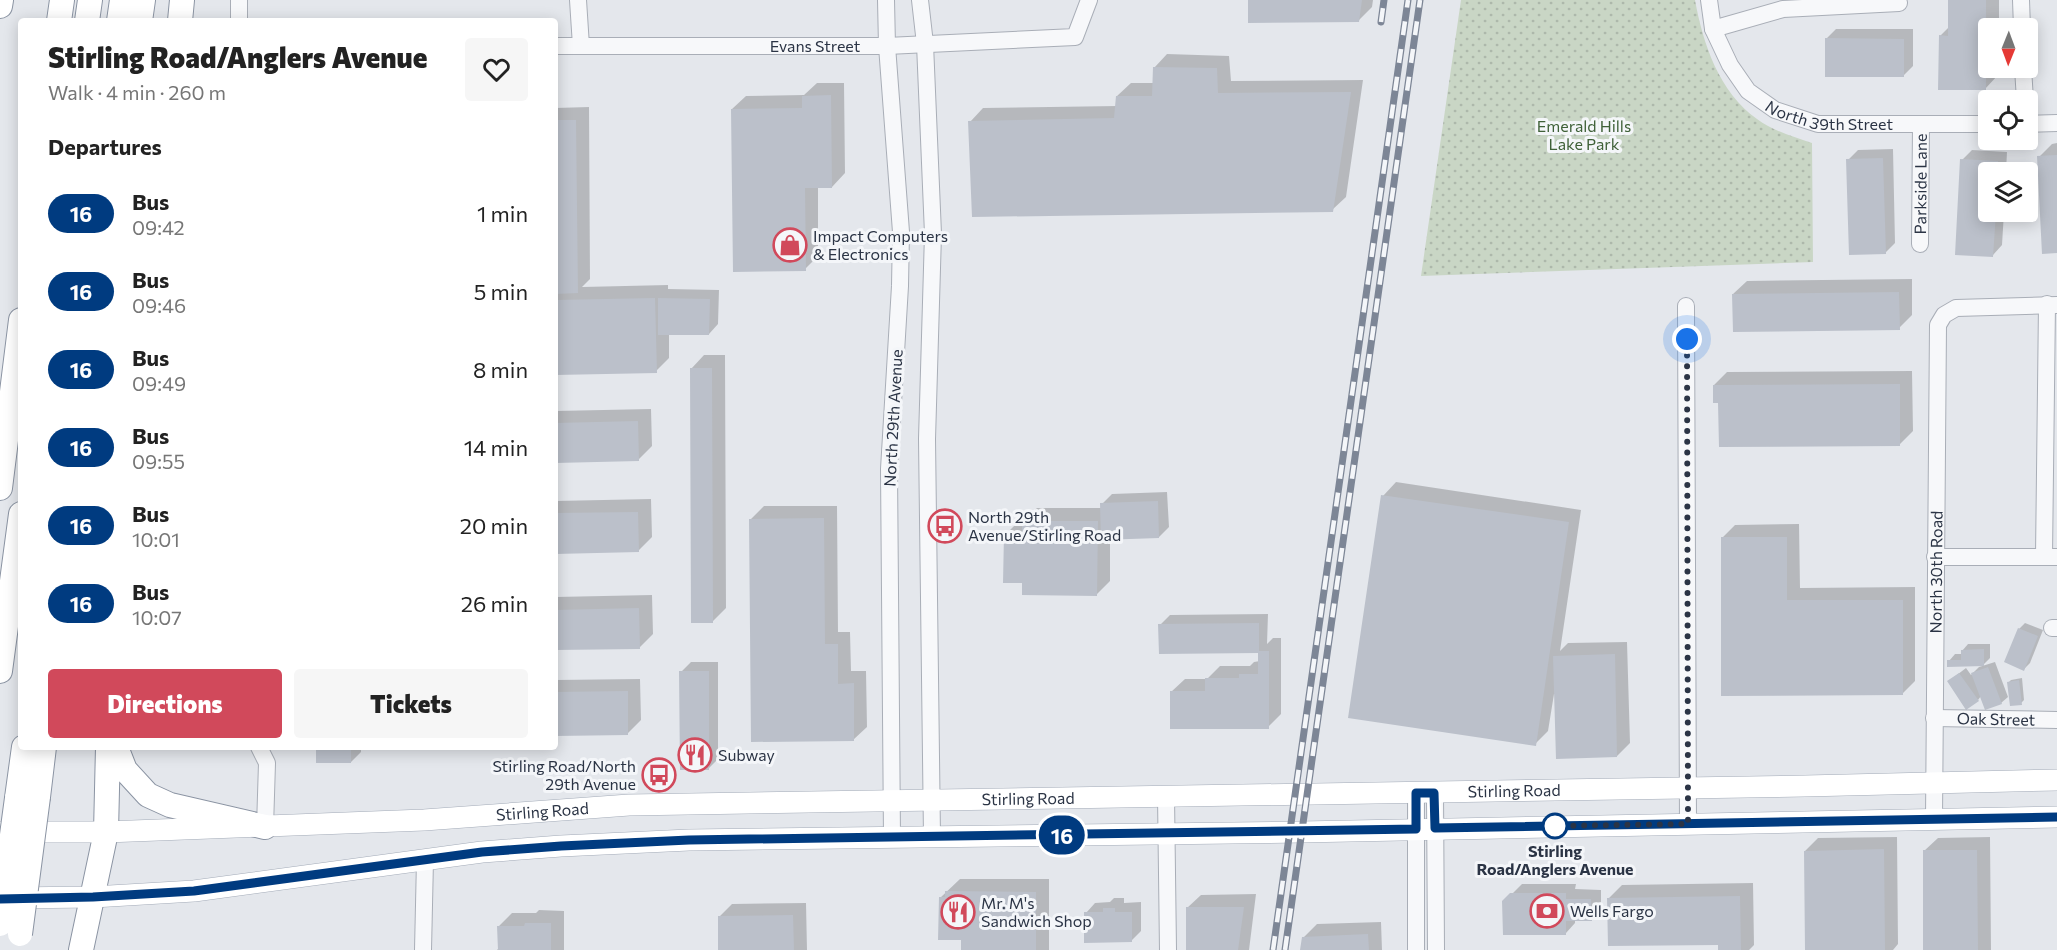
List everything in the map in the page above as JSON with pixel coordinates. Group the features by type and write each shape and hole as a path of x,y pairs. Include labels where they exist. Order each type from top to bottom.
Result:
{"highway":[{"path":"0,6 1,0"},
{"path":"59,18 62,0"},
{"path":"87,18 90,0"},
{"path":"119,18 122,0"},
{"path":"140,18 143,0"},
{"path":"180,18 182,0"},
{"path":"0,488 18,344"},
{"path":"0,671 18,536"},
{"path":"12,936 27,797 24,750"},
{"path":"27,797 43,750"},
{"path":"81,950 106,832 108,750"},
{"path":"117,750 125,770 148,795 170,805 266,827"}],"main road":[{"name":"Stirling Road","path":"0,832 106,832 266,827 424,820 629,805 1425,793 2057,780"},
{"path":"0,898 93,897 194,891 482,852 689,840 2057,817"}],"street":[{"path":"238,18 239,0"},
{"path":"578,0 581,46"},
{"name":"North 29th Avenue","path":"886,0 900,232 900,286 889,469 892,837"},
{"name":"North 29th Avenue","path":"920,0 925,44 933,234 927,439 932,836"},
{"name":"Evans Street","path":"558,46 887,46 1075,37 1089,0"},
{"name":"North 39th Street","path":"1710,0 1713,29 1730,65 1748,92 1775,110 1818,124 1978,124"},
{"path":"2021,0 2022,18"},
{"path":"1713,29 1783,9 1899,3"},
{"path":"2038,124 2057,123"},
{"name":"Parkside Lane","path":"1920,244 1922,125"},
{"path":"1935,557 2051,556 2052,304"},
{"name":"North 30th Road","path":"1934,818 1938,325 1944,315 1956,308 2052,304"},
{"path":"1686,306 1688,824"},
{"name":"Oak Street","path":"1934,718 2057,720"},
{"path":"260,750 267,763 266,827"},
{"path":"1416,950 1425,829 1425,793"},
{"path":"1166,796 1168,950"},
{"path":"1425,829 1436,950"},
{"path":"423,950 425,860"}],"green space":[{"name":"Emerald Hills Lake Park","path":"1461,0 1695,0 1708,50 1732,95 1763,123 1812,143 1813,262 1421,276"}],"building":[{"path":"1248,0 1362,0 1359,22 1248,23"},
{"path":"1948,0 1986,0 1986,18 1978,18 1978,78 1986,78 1986,90 1938,90 1939,35 1948,36"},
{"path":"1825,38 1904,39 1904,77 1825,77"},
{"path":"1153,67 1217,68 1218,93 1351,92 1333,212 972,217 968,121 1114,118 1116,96 1152,96"},
{"path":"831,95 832,188 805,188 806,271 733,272 731,109 802,108 802,96"},
{"path":"558,120 576,120 578,293 558,294"},
{"path":"2057,155 2057,253 2042,254 2037,156"},
{"path":"1883,158 1886,254 1849,255 1846,159"},
{"path":"1960,159 1998,161 1978,162 1978,222 1995,222 1993,257 1955,255"},
{"path":"1899,292 1900,330 1733,332 1732,294"},
{"path":"655,298 657,373 558,375 558,300"},
{"path":"658,298 710,299 709,335 658,335"},
{"path":"690,368 712,368 713,623 691,623"},
{"path":"1900,384 1900,446 1719,447 1718,403 1713,403 1713,385"},
{"path":"638,421 639,461 558,463 558,423"},
{"path":"1381,495 1569,522 1536,746 1348,718"},
{"path":"1158,501 1159,538 1101,540 1100,503"},
{"path":"638,512 639,552 558,554 558,513"},
{"path":"824,518 825,644 838,644 838,684 854,683 854,741 751,742 749,519"},
{"path":"1022,521 1098,521 1097,596 1022,595 1022,583 1003,583 1004,534 1022,535"},
{"path":"1721,537 1787,537 1787,600 1903,600 1903,695 1721,696"},
{"path":"639,608 640,649 558,650 558,610"},
{"path":"1259,623 1259,651 1269,651 1269,729 1170,729 1170,691 1205,691 1205,678 1239,678 1239,674 1258,674 1258,653 1159,654 1158,624"},
{"path":"2018,628 2038,636 2024,671 2004,662"},
{"path":"1984,649 1984,666 1947,667 1947,660 1961,660 1961,650"},
{"path":"1615,654 1617,757 1556,759 1553,656"},
{"path":"1988,667 2002,704 1985,710 1971,673"},
{"path":"679,671 709,671 709,770 680,770"},
{"path":"1959,673 1979,701 1966,710 1947,681"},
{"path":"2019,680 2022,705 2010,706 2007,682"},
{"path":"628,691 628,735 558,736 558,692"},
{"path":"316,750 351,750 351,763 316,763"},
{"path":"1884,849 1885,950 1805,950 1804,851"},
{"path":"1923,850 1977,850 1978,950 1923,950"},
{"path":"945,891 1036,892 1036,950 961,950 961,940 938,940 939,897 945,897"},
{"name":"Wells Fargo","path":"1510,893 1566,893 1566,899 1591,899 1592,921 1566,921 1566,935 1503,935 1502,901"},
{"path":"1740,896 1741,950 1718,950 1718,945 1608,946 1607,898"},
{"path":"1186,907 1244,907 1238,950 1186,950"},
{"path":"1103,908 1115,908 1115,912 1132,912 1132,942 1084,943 1084,912 1103,912"},
{"path":"793,915 794,950 718,950 718,916"},
{"path":"525,923 551,923 551,950 498,950 497,926 524,926"},
{"path":"1368,934 1369,950 1300,950 1302,937"}],"railway":[{"path":"1381,22 1384,0"},
{"path":"1273,950 1408,0"},
{"path":"1285,950 1420,0"}],"bus line":[{"name":"16","path":"0,899 93,897 194,891 482,852 606,843 1416,829 1416,793 1434,793 1435,828 2057,817"}],"place":[{"name":"Impact Computers & Electronics","path":"790,245"},
{"name":"North 29th Avenue/Stirling Road","path":"945,526"},
{"name":"Subway","path":"695,755"},
{"name":"Stirling Road/North 29th Avenue","path":"659,775"},
{"name":"Stirling Road/Anglers Avenue","path":"1555,826"},
{"name":"Wells Fargo","path":"1547,911"},
{"name":"Mr. M's Sandwich Shop","path":"958,912"}],"route":[{"path":"1555,826 1548,826 1688,824 1687,339"}]}
